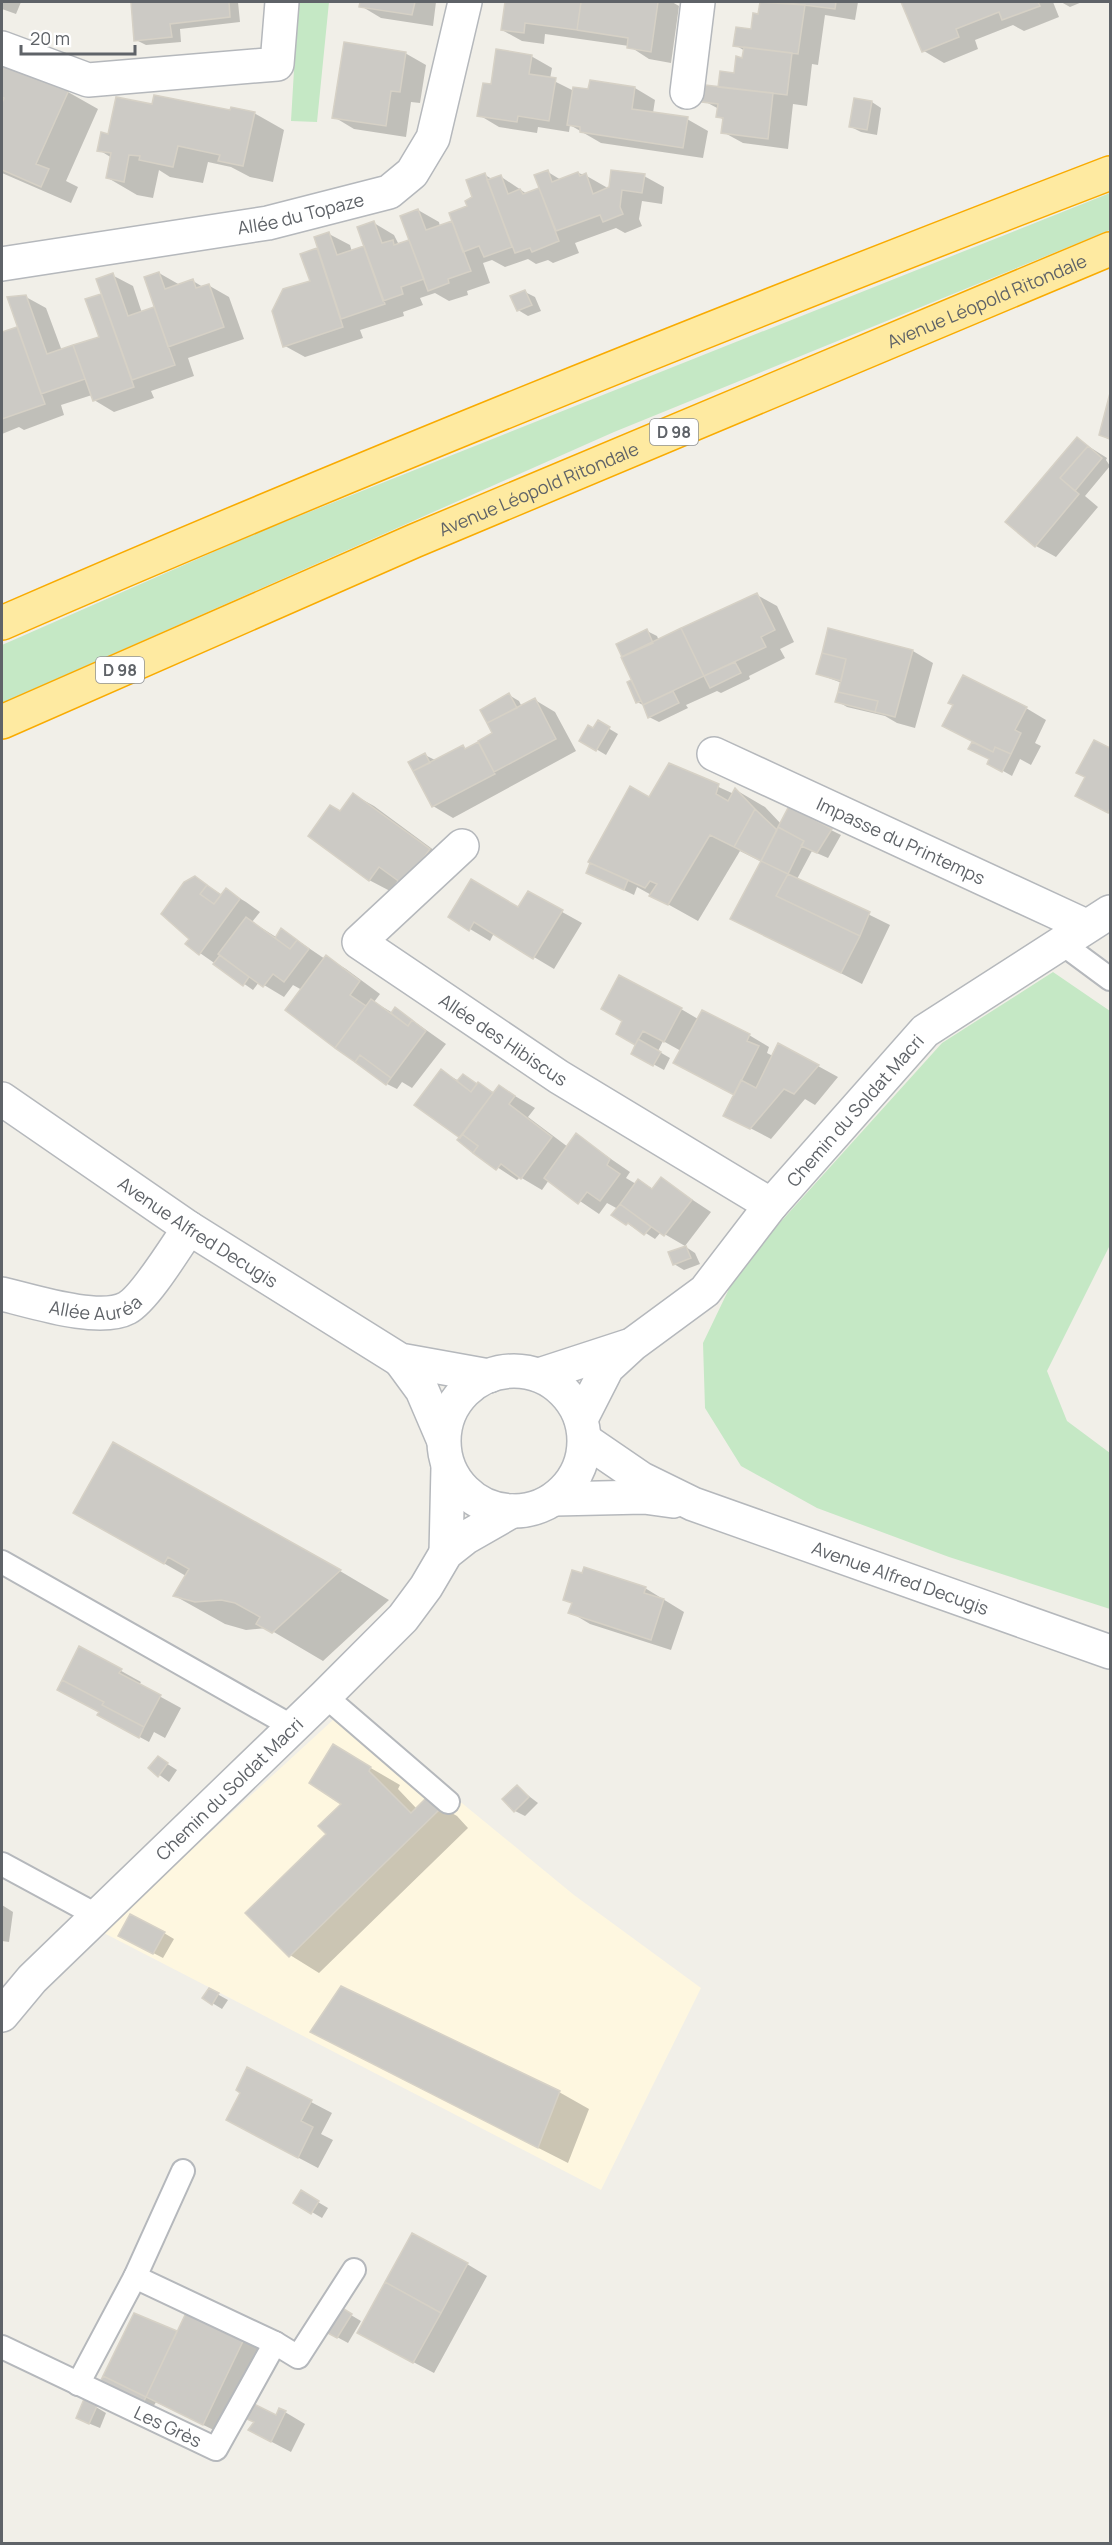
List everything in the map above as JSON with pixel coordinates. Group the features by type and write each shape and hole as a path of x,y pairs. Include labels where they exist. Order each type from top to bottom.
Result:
{"highway":[{"path":"2,623 459,430 854,272 1110,173"},
{"name":"Avenue Léopold Ritondale","path":"2,722 414,541 1110,249"}],"street":[{"path":"2,48 88,80 277,64 282,2"},
{"name":"Allée du Topaze","path":"2,264 268,223 389,192 412,173 433,138 465,2"},
{"path":"687,92 698,2"},
{"name":"Impasse du Printemps","path":"714,754 1086,926"},
{"name":"Allée des Hibiscus","path":"462,846 359,942 559,1077 771,1205"},
{"name":"Chemin du Soldat Macri","path":"583,1429 607,1368 633,1344 705,1291 771,1205 925,1031 1086,926"},
{"name":"Avenue Alfred Decugis","path":"2,1100 189,1228 400,1360 422,1390 446,1453"},
{"name":"Allée Auréa","path":"2,1294 88,1314 126,1308 139,1297 189,1228"},
{"name":"Chemin du Soldat Macri","path":"539,1375 633,1344"},
{"name":"Avenue Alfred Decugis","path":"400,1360 489,1376"},
{"path":"514,1371 539,1375 553,1382 574,1404 583,1429 583,1456 577,1472 555,1499 535,1509 512,1511 492,1508 474,1499 459,1485 446,1453 452,1407 474,1383 489,1376 514,1371"},
{"name":"Avenue Alfred Decugis","path":"583,1429 642,1479 693,1504 1110,1652"},
{"name":"Chemin du Soldat Macri","path":"446,1453 446,1553"},
{"name":"Avenue Alfred Decugis","path":"555,1499 644,1497 693,1504"},
{"name":"Chemin du Soldat Macri","path":"2,2015 32,1979 98,1916 220,1810 293,1727 403,1618 426,1587 446,1553 465,1538 512,1511"}],"lane":[{"path":"1086,926 1110,979"},
{"path":"2,1562 293,1727"},
{"path":"325,1696 448,1802"},
{"path":"2,1864 98,1916"},
{"path":"78,2384 135,2277 183,2171"},
{"path":"135,2277 274,2343 298,2357 354,2270"},
{"name":"Les Grès","path":"2,2347 216,2449 274,2343"}],"shaded area":[{"path":"346,1708 574,1895 701,1988 601,2190 102,1932"}],"green space":[{"path":"298,2 329,2 317,122 291,121"},
{"path":"1110,193 1110,230 614,432 2,703 2,645 259,532"},
{"path":"1053,972 1110,1011 1110,1245 1047,1371 1067,1421 1110,1453 1110,1609 949,1557 817,1508 741,1466 705,1408 703,1343 739,1268 942,1043"}],"building":[{"path":"131,2 229,2 230,17 170,24 172,37 134,41"},
{"path":"360,2 415,2 412,15 359,7"},
{"path":"505,2 581,2 577,30 525,23 524,33 501,30"},
{"path":"581,2 658,2 651,52 627,48 628,38 577,30"},
{"path":"760,2 805,5 798,54 733,46 736,27 751,29 753,13 758,14"},
{"path":"780,2 836,2 835,9"},
{"path":"901,2 1038,2 1040,6 1002,20 999,12 956,29 959,37 922,52"},
{"path":"344,42 406,52 400,92 391,91 386,126 332,118"},
{"path":"744,47 792,53 787,95 718,87 720,71 734,73 736,56 742,58"},
{"path":"496,49 532,55 529,74 556,78 549,121 518,116 517,122 477,116 483,83 491,84"},
{"path":"2,61 69,90 36,164 49,169 41,187 2,170 2,103 4,98 2,97"},
{"path":"590,80 635,87 632,109 688,117 683,148 580,132 580,127 567,125 573,87 588,89"},
{"path":"705,85 773,93 768,139 721,133 723,118 716,117 718,104 702,102"},
{"path":"154,95 230,110 231,107 255,112 243,166 218,161 220,155 178,146 173,167 139,160 140,156 129,155 124,182 106,178 111,153 97,151 101,132 108,134 116,97 152,104"},
{"path":"854,98 872,101 867,130 849,127"},
{"path":"548,170 552,182 578,172 580,176 586,173 593,194 609,187 611,170 645,174 642,193 622,190 620,207 623,214 603,222 600,215 556,231 534,175"},
{"path":"485,173 512,247 484,257 479,246 463,252 449,213 467,206 465,201 472,197 466,180"},
{"path":"501,175 508,194 520,189 523,194 539,188 559,241 532,252 530,248 515,253 487,180"},
{"path":"418,209 426,230 452,221 471,271 448,279 449,283 428,291 400,216"},
{"path":"374,221 382,243 393,240 394,245 409,240 424,279 401,287 403,294 383,301 357,227"},
{"path":"329,232 337,255 364,246 385,304 341,319 314,237"},
{"path":"317,248 343,327 283,347 272,311 283,289 310,281 300,254"},
{"path":"159,272 165,289 193,279 196,288 209,284 224,327 168,347 144,277"},
{"path":"113,273 128,316 154,307 175,365 132,380 96,279"},
{"path":"525,290 532,305 517,311 510,296"},
{"path":"101,294 134,387 93,401 73,345 99,337 85,299"},
{"path":"26,295 47,354 73,345 85,379 41,394 7,297"},
{"path":"17,327 45,404 2,419 2,332"},
{"path":"1110,393 1110,439 1099,435"},
{"path":"1077,437 1088,446 1060,478 1079,494 1035,547 1005,522"},
{"path":"1088,446 1102,458 1075,491 1060,478"},
{"path":"757,593 775,630 761,637 766,647 704,676 681,628"},
{"path":"681,628 704,676 643,705 621,657"},
{"path":"828,628 913,650 895,717 875,712 878,701 838,692 846,659 822,653"},
{"path":"647,629 653,643 622,657 616,644"},
{"path":"822,653 846,659 841,681 816,674"},
{"path":"735,662 741,673 710,688 704,676"},
{"path":"963,675 1027,707 1015,730 1021,733 1011,754 995,747 993,752 942,726 953,705 948,703"},
{"path":"631,680 641,701 636,703 627,682"},
{"path":"673,691 679,703 648,718 643,705"},
{"path":"838,692 878,701 875,712 835,702"},
{"path":"509,693 517,708 487,723 480,710"},
{"path":"535,698 556,739 494,772 478,741 492,733 487,723"},
{"path":"598,720 610,727 596,751 579,741 588,725 593,728"},
{"path":"1094,740 1110,748 1110,808 1108,813 1075,796 1085,777 1076,773"},
{"path":"478,742 495,774 432,807 413,771 463,745 465,749"},
{"path":"972,742 993,752 995,747 1011,754 1002,772 987,764 989,759 968,749"},
{"path":"425,753 430,763 413,771 408,762"},
{"path":"669,763 719,784 716,794 728,801 735,788 755,809 734,847 710,835 668,905 649,896 657,884 650,881 645,888 588,862 630,786 649,797"},
{"path":"353,793 430,849 404,885 379,867 369,881 308,836 330,805 340,811"},
{"path":"789,806 832,829 817,853 801,846 804,841 778,827"},
{"path":"755,809 777,830 761,861 734,847"},
{"path":"778,827 804,841 788,874 761,861"},
{"path":"761,861 788,874 776,896 860,936 841,973 730,919"},
{"path":"590,863 628,880 624,890 586,873"},
{"path":"788,874 870,912 860,936 776,896"},
{"path":"195,876 207,885 200,894 214,904 226,888 240,899 199,955 185,944 189,939 161,914 184,882"},
{"path":"471,879 518,907 528,891 563,910 533,959 474,922 469,931 448,917"},
{"path":"207,885 221,895 214,904 200,894"},
{"path":"246,917 290,949 297,940 309,949 284,982 273,974 263,987 218,954"},
{"path":"281,928 297,940 290,949 275,938"},
{"path":"220,955 249,977 243,986 213,964"},
{"path":"326,955 360,981 350,995 366,1006 335,1048 285,1010"},
{"path":"619,975 682,1008 664,1042 643,1031 635,1045 616,1034 622,1021 601,1009"},
{"path":"371,999 408,1026 412,1020 426,1031 391,1078 360,1055 355,1062 335,1048"},
{"path":"395,1007 412,1020 408,1026 391,1013"},
{"path":"702,1010 750,1034 747,1041 759,1046 734,1095 673,1063"},
{"path":"638,1039 661,1052 653,1066 631,1054"},
{"path":"778,1043 819,1065 794,1094 784,1089 750,1129 723,1116 741,1080 756,1088"},
{"path":"360,1055 391,1078 386,1085 355,1062"},
{"path":"441,1069 471,1092 478,1082 493,1093 460,1138 414,1105"},
{"path":"463,1074 477,1084 471,1092 457,1081"},
{"path":"499,1085 515,1096 509,1104 552,1137 521,1179 501,1164 496,1170 473,1153 478,1146 462,1134"},
{"path":"576,1133 610,1159 607,1165 620,1174 600,1201 587,1192 578,1204 544,1178"},
{"path":"462,1134 478,1146 473,1153 457,1140"},
{"path":"661,1177 692,1200 664,1236 620,1204 638,1179 652,1189"},
{"path":"620,1204 651,1227 644,1235 628,1223 626,1225 611,1215"},
{"path":"686,1246 691,1258 673,1265 668,1252"},
{"path":"113,1442 341,1570 272,1633 256,1624 260,1617 235,1603 221,1600 195,1602 173,1596 189,1569 168,1557 164,1564 73,1513"},
{"path":"584,1567 646,1587 644,1593 664,1599 651,1640 568,1613 572,1603 563,1600 572,1570 582,1573"},
{"path":"79,1646 122,1669 119,1673 161,1695 144,1727 62,1680"},
{"path":"62,1680 144,1727 139,1738 97,1715 99,1712 57,1690"},
{"path":"333,1744 371,1767 369,1771 411,1813 427,1797 439,1810 289,1957 245,1913 326,1834 318,1826 341,1804 309,1783"},
{"path":"158,1756 168,1763 158,1777 148,1768"},
{"path":"517,1785 529,1797 514,1812 502,1799"},
{"path":"130,1914 165,1932 153,1954 118,1936"},
{"path":"341,1986 560,2091 538,2148 310,2032"},
{"path":"209,1988 219,1993 212,2005 202,1998"},
{"path":"247,2067 312,2100 301,2121 313,2127 298,2158 226,2120 240,2093 236,2090"},
{"path":"301,2190 319,2201 311,2214 293,2203"},
{"path":"412,2233 468,2263 441,2313 385,2282"},
{"path":"385,2282 441,2313 413,2363 357,2333"},
{"path":"339,2306 352,2314 337,2338 324,2331"},
{"path":"134,2313 177,2331 146,2397 103,2376"},
{"path":"186,2313 246,2335 203,2425 146,2397"},
{"path":"103,2376 146,2397 142,2405 99,2384"},
{"path":"84,2399 97,2406 89,2424 76,2418"},
{"path":"254,2404 276,2415 279,2408 286,2411 271,2442 248,2430 254,2422 247,2419"}]}
